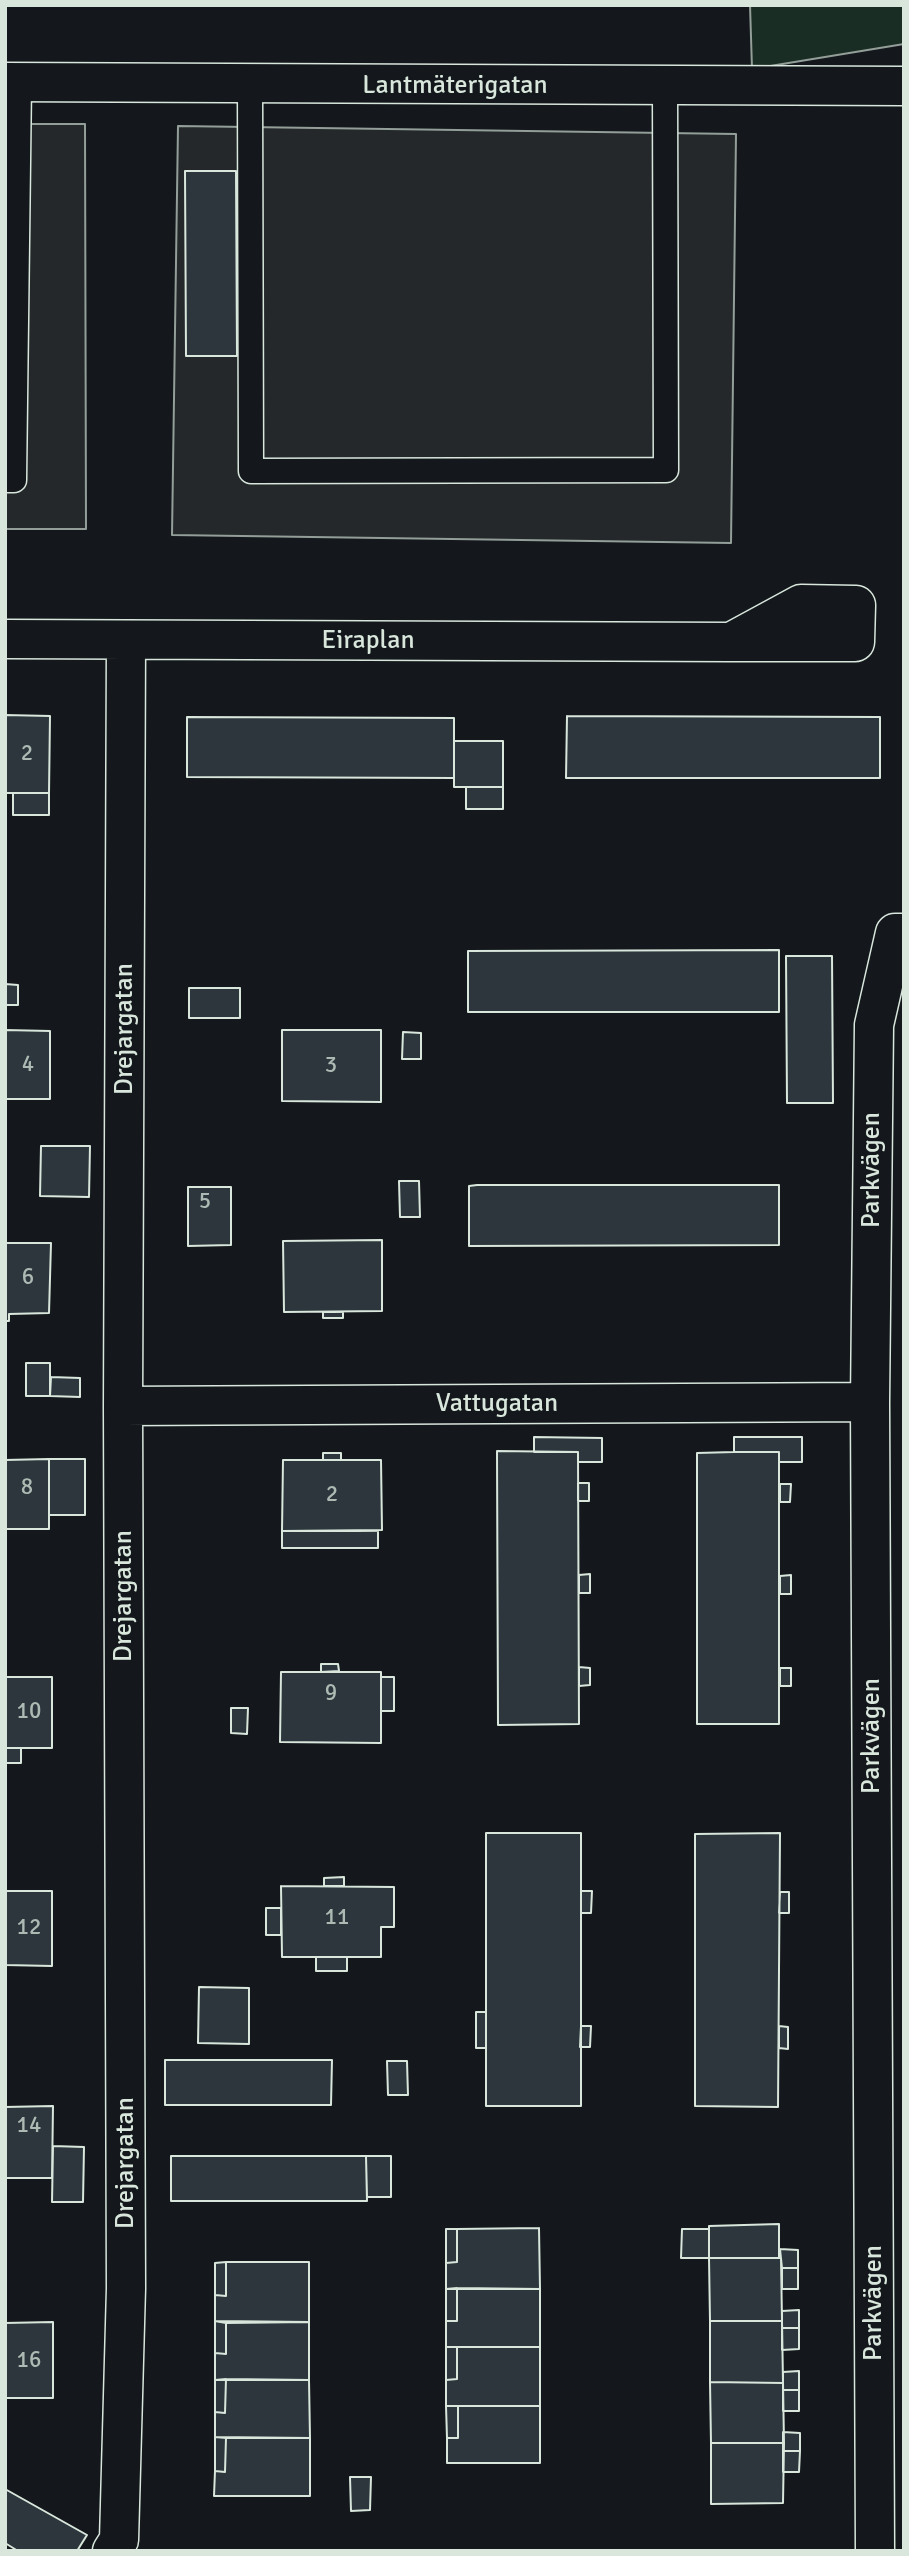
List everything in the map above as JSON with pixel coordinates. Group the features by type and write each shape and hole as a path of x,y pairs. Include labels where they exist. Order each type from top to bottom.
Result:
{"street":[{"name":"Lantmäterigatan","path":"12,82 904,86"},
{"name":"Eiraplan","path":"5,639 731,642"},
{"name":"Drejargatan","path":"112,2551 119,2540 126,2288 126,640"},
{"name":"Parkvägen","path":"875,2551 870,1402 874,1025 895,933 904,933"},
{"name":"Vattugatan","path":"124,1406 870,1402"}],"lane":[{"path":"5,480 14,480 12,82"},
{"path":"250,84 251,471 666,470 665,87"}],"green space":[{"path":"750,5 904,5 904,44 752,69"}],"shaded area":[{"path":"5,124 85,124 86,529 5,529"},
{"path":"178,126 736,134 731,543 172,535"}],"building":[{"path":"185,171 236,171 237,356 186,356"},
{"path":"5,715 50,716 49,793 5,793"},
{"path":"567,716 880,717 880,778 566,778"},
{"path":"187,717 454,718 454,778 187,777"},
{"path":"454,741 503,741 503,787 454,787"},
{"path":"466,787 503,787 503,809 466,809"},
{"path":"13,793 49,793 49,815 13,815"},
{"path":"779,950 779,1012 468,1012 468,951"},
{"path":"786,956 832,956 833,1103 787,1103"},
{"path":"5,984 18,985 18,1005 5,1005"},
{"path":"189,988 240,988 240,1018 189,1018"},
{"path":"5,1030 50,1031 50,1099 5,1099"},
{"path":"282,1030 381,1030 381,1102 282,1101"},
{"path":"403,1032 421,1033 421,1059 402,1059"},
{"path":"41,1146 90,1146 89,1197 40,1196"},
{"path":"399,1181 419,1181 420,1217 400,1217"},
{"path":"779,1185 779,1245 469,1246 469,1186"},
{"path":"188,1187 231,1187 231,1245 188,1246"},
{"path":"382,1240 382,1311 284,1312 283,1241"},
{"path":"5,1243 51,1243 49,1313 9,1314 9,1321 5,1321"},
{"path":"323,1312 343,1312 343,1318 323,1318"},
{"path":"26,1363 50,1363 50,1396 26,1396"},
{"path":"51,1377 80,1378 80,1397 50,1396"},
{"path":"534,1437 602,1438 602,1462 578,1462 578,1452 534,1452"},
{"path":"734,1437 802,1437 802,1462 779,1462 779,1452 734,1452"},
{"path":"497,1451 578,1452 579,1724 498,1725"},
{"path":"779,1452 779,1724 697,1724 697,1453"},
{"path":"323,1453 341,1453 341,1460 323,1460"},
{"path":"49,1459 49,1529 5,1529 5,1460"},
{"path":"49,1459 85,1459 85,1515 49,1515"},
{"path":"283,1460 381,1460 382,1530 282,1531"},
{"path":"578,1483 589,1483 589,1501 578,1501"},
{"path":"780,1484 791,1484 790,1502 780,1502"},
{"path":"282,1531 378,1531 378,1548 282,1548"},
{"path":"590,1574 590,1593 579,1593 579,1575"},
{"path":"791,1575 791,1594 780,1594 780,1576"},
{"path":"321,1664 338,1664 339,1671 321,1672"},
{"path":"579,1667 590,1668 590,1685 579,1686"},
{"path":"780,1668 791,1668 791,1686 780,1686"},
{"path":"281,1672 381,1672 381,1743 280,1742"},
{"path":"5,1677 52,1677 52,1748 5,1748"},
{"path":"381,1677 394,1677 394,1711 381,1711"},
{"path":"231,1708 248,1708 247,1734 231,1733"},
{"path":"5,1748 21,1748 21,1763 5,1763"},
{"path":"486,1833 581,1833 581,2106 486,2106"},
{"path":"780,1833 778,2107 695,2106 695,1834"},
{"path":"344,1877 344,1886 324,1886 324,1878"},
{"path":"281,1886 394,1887 394,1927 381,1927 381,1957 282,1957"},
{"path":"5,1891 52,1891 52,1966 5,1965"},
{"path":"581,1891 592,1891 591,1913 581,1913"},
{"path":"780,1892 789,1892 789,1913 779,1913"},
{"path":"266,1908 281,1908 281,1935 266,1935"},
{"path":"316,1957 347,1957 347,1971 316,1971"},
{"path":"199,1987 249,1988 249,2044 198,2043"},
{"path":"476,2012 486,2012 486,2048 476,2048"},
{"path":"581,2026 591,2026 590,2047 580,2047"},
{"path":"779,2026 788,2027 788,2049 779,2048"},
{"path":"165,2060 332,2060 331,2105 165,2105"},
{"path":"387,2061 407,2061 408,2095 388,2095"},
{"path":"53,2106 52,2178 5,2178 5,2107"},
{"path":"53,2146 84,2147 83,2202 52,2202"},
{"path":"171,2156 366,2156 367,2201 171,2201"},
{"path":"366,2156 391,2156 391,2197 367,2197"},
{"path":"779,2224 779,2258 709,2258 709,2226"},
{"path":"539,2228 540,2289 446,2289 446,2263 457,2262 457,2229"},
{"path":"446,2229 457,2229 457,2262 446,2263"},
{"path":"682,2229 709,2229 709,2258 681,2258"},
{"path":"780,2249 798,2250 798,2268 782,2268"},
{"path":"709,2258 781,2258 782,2321 710,2321"},
{"path":"226,2262 226,2296 215,2295 215,2263"},
{"path":"226,2262 309,2262 309,2322 215,2321 215,2295 226,2296"},
{"path":"782,2268 798,2268 798,2289 782,2289"},
{"path":"457,2288 540,2289 540,2347 446,2347 446,2321 457,2321"},
{"path":"457,2288 457,2321 446,2321 446,2289"},
{"path":"799,2310 799,2328 782,2328 782,2311"},
{"path":"215,2321 226,2323 226,2354 215,2353"},
{"path":"710,2321 782,2321 783,2383 710,2382"},
{"path":"53,2322 53,2398 5,2398 5,2323"},
{"path":"309,2322 309,2380 215,2380 215,2353 226,2354 226,2323"},
{"path":"782,2328 799,2328 799,2349 782,2350"},
{"path":"446,2347 457,2347 457,2379 446,2380"},
{"path":"457,2347 540,2347 540,2406 446,2406 446,2380 457,2379"},
{"path":"799,2371 799,2390 783,2390 783,2372"},
{"path":"226,2379 309,2380 310,2438 215,2437 215,2412 225,2413"},
{"path":"226,2379 225,2413 215,2412 215,2380"},
{"path":"710,2382 783,2383 784,2443 711,2443"},
{"path":"783,2390 799,2390 799,2411 783,2411"},
{"path":"446,2406 458,2406 458,2438 447,2438"},
{"path":"458,2406 540,2406 540,2463 447,2463 447,2438 458,2438"},
{"path":"783,2432 800,2433 800,2451 783,2451"},
{"path":"215,2437 226,2438 225,2472 215,2471"},
{"path":"226,2438 310,2438 310,2496 214,2496 215,2471 225,2472"},
{"path":"711,2443 784,2443 783,2503 711,2504"},
{"path":"783,2451 800,2451 799,2472 783,2472"},
{"path":"350,2477 371,2477 370,2510 351,2511"},
{"path":"5,2489 87,2535 77,2551 18,2551 5,2543"}]}
